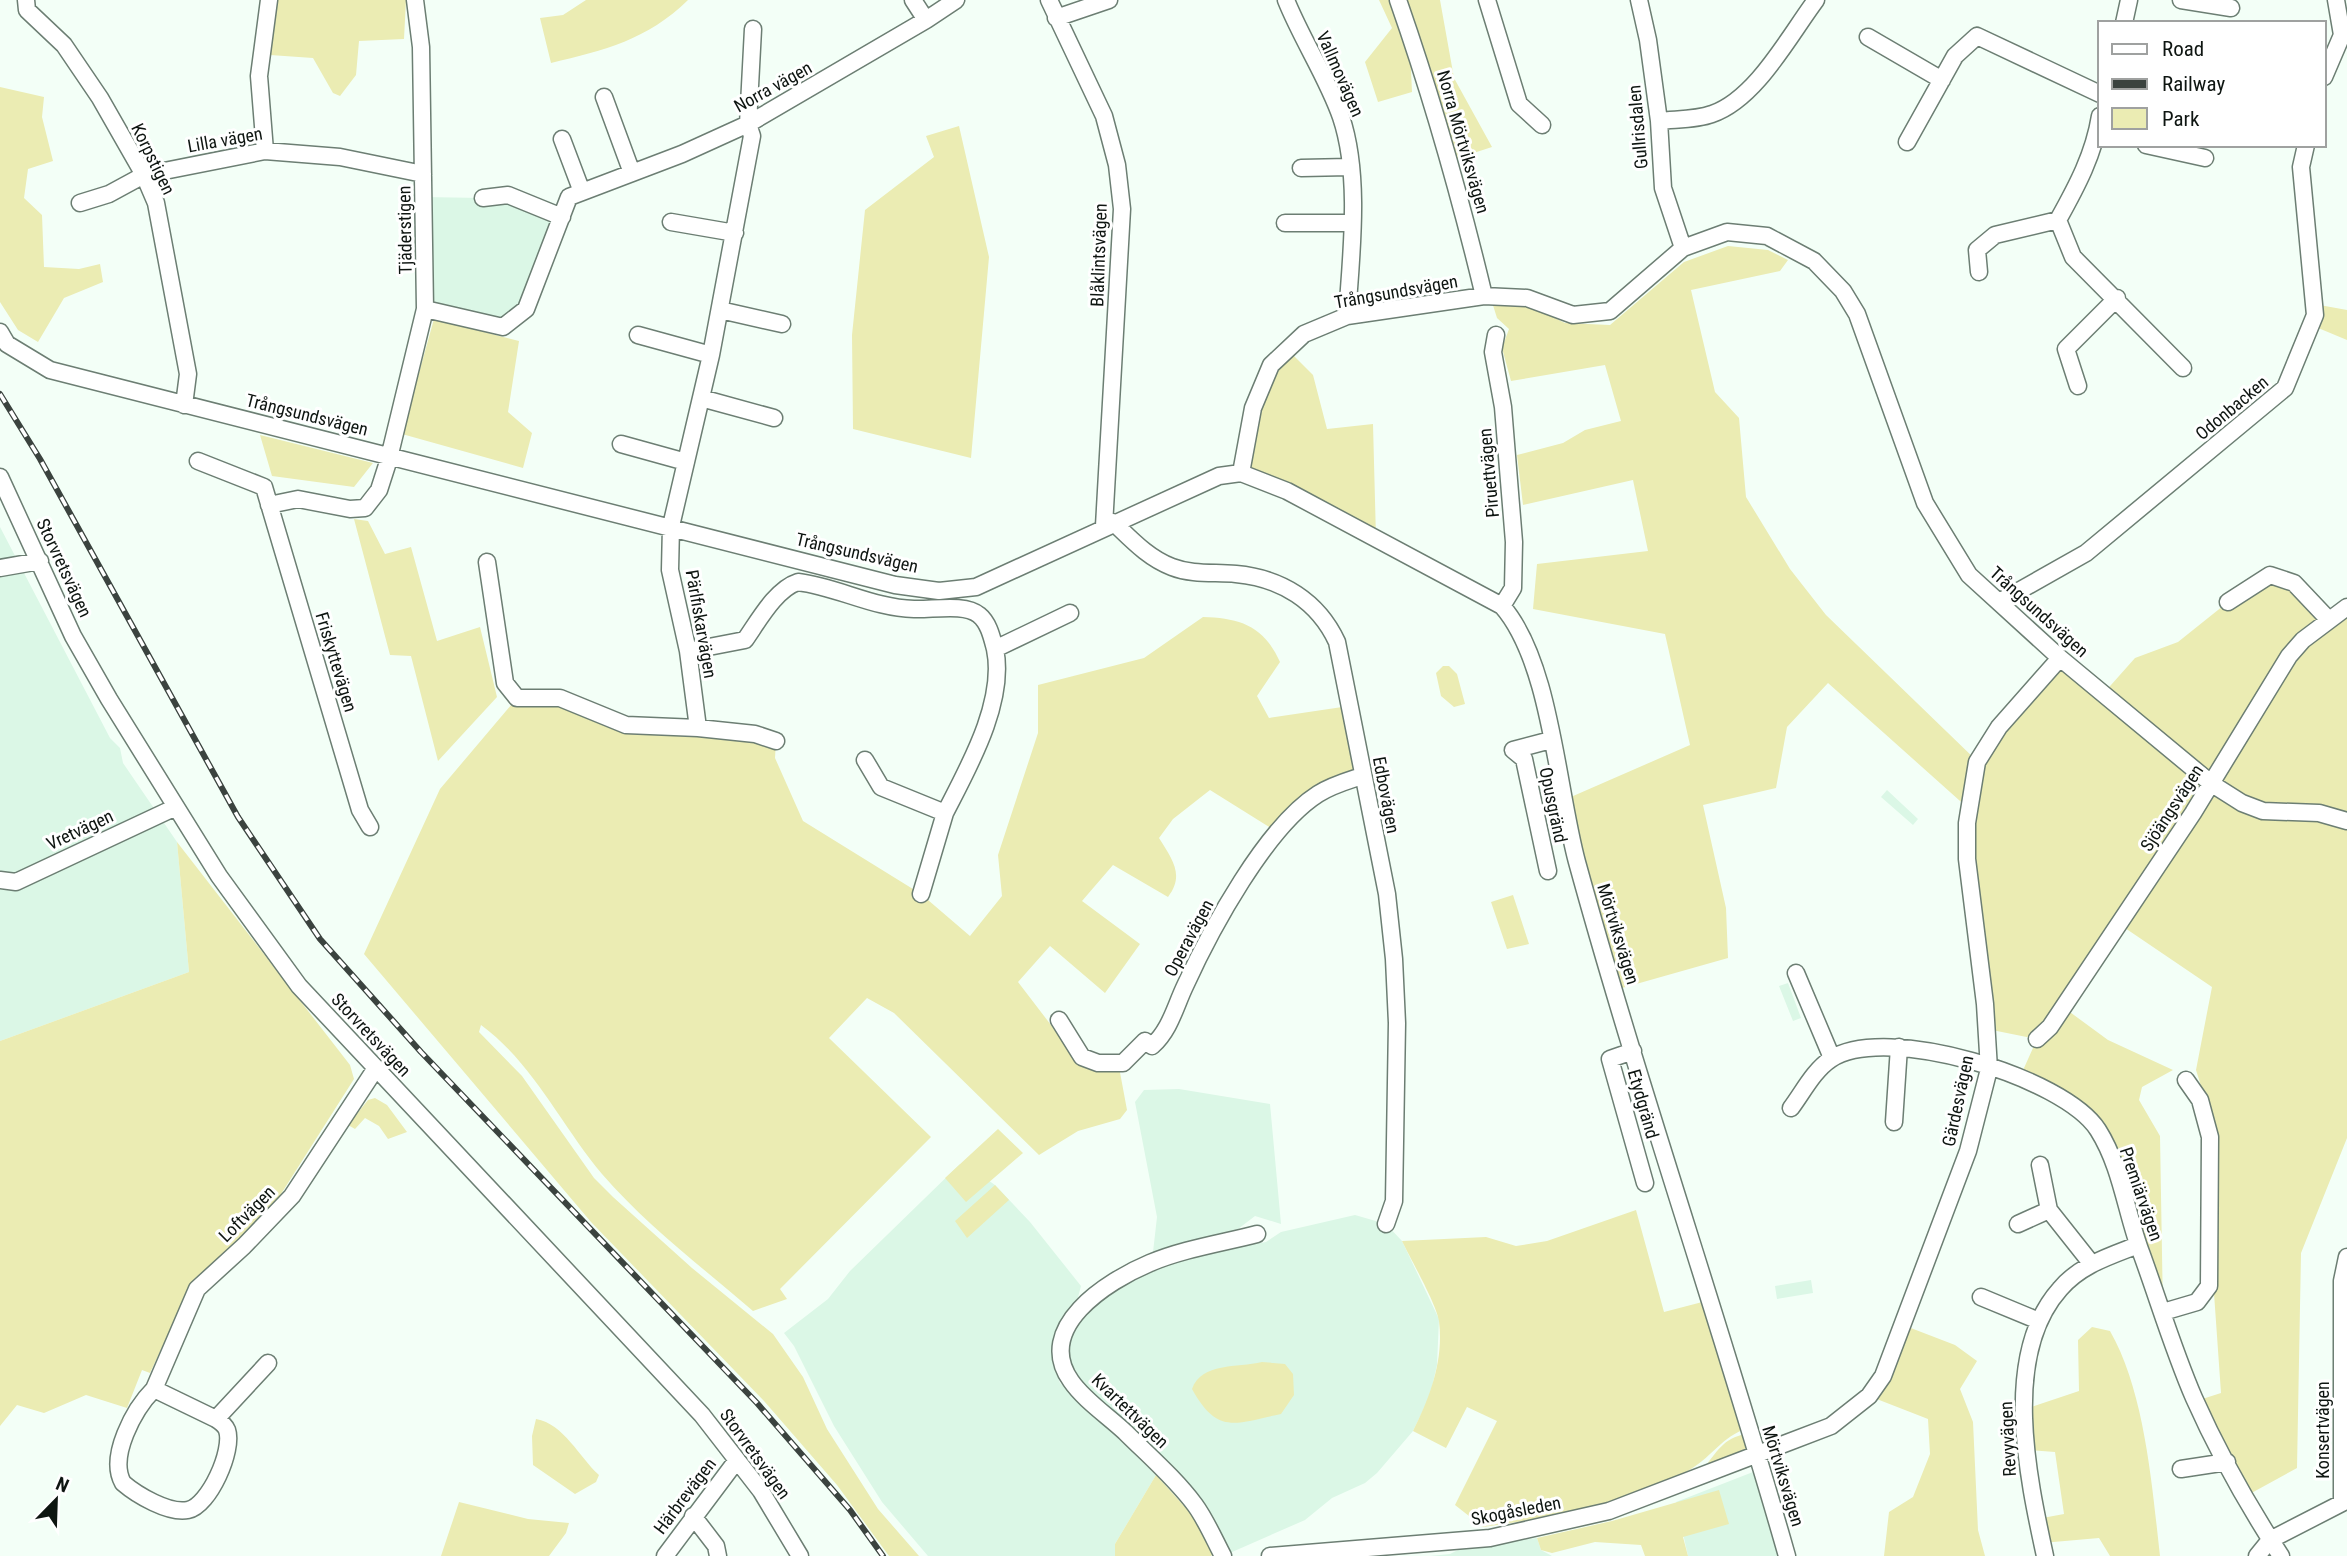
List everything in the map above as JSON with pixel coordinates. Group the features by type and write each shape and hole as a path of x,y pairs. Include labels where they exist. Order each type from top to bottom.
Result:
{"street":[{"name":"Korpstigen","path":"26,0 27,10 64,45 100,98 144,175 156,203 188,374 184,405"},
{"path":"265,151 259,76 269,0"},
{"name":"Tjäderstigen","path":"389,455 425,309 421,47 415,0"},
{"path":"913,0 926,20"},
{"name":"Norra vägen","path":"582,192 748,124 956,0"},
{"name":"Blåklintsvägen","path":"1048,0 1104,116 1117,165 1122,209 1109,524"},
{"path":"1056,18 1109,0"},
{"name":"Vallmovägen","path":"1286,0 1341,118 1349,167 1352,223 1347,316"},
{"name":"Norra Mörtviksvägen","path":"1398,0 1461,201 1484,296"},
{"path":"1487,0 1519,104 1542,125"},
{"name":"Gullrisdalen","path":"1639,0 1648,40 1659,121 1663,188 1683,248"},
{"path":"1659,121 1711,115 1737,102 1753,86 1816,0"},
{"path":"2124,21 2129,0"},
{"path":"2181,0 2231,8"},
{"path":"2326,72 2342,35 2336,0"},
{"name":"Pärlfiskarvägen","path":"698,728 688,651 670,570 671,526 711,355 752,136 748,124 753,29"},
{"path":"1907,142 1955,56 1977,36 2098,93"},
{"path":"1868,37 1942,80"},
{"path":"604,97 632,173"},
{"path":"1979,272 1977,250 1995,235 2058,220 2081,180 2098,137"},
{"path":"425,309 503,327 526,309 569,197 582,192 562,139"},
{"path":"2155,147 2205,159"},
{"name":"Odonbacken","path":"2001,601 2086,553 2285,388 2315,316 2301,167 2306,147"},
{"name":"Lilla vägen","path":"80,203 109,194 144,175 265,151 340,157 423,174"},
{"path":"1301,168 1349,167"},
{"path":"483,198 508,195 562,218"},
{"path":"2058,220 2073,257 2118,298 2183,368"},
{"path":"671,222 735,233"},
{"path":"1285,223 1352,223"},
{"name":"Trångsundsvägen","path":"0,332 7,344 50,370 895,584 939,591 976,587 1219,476 1241,473 1253,408 1271,365 1304,334 1347,316 1484,296 1527,298 1573,314 1610,311 1683,248 1727,232 1767,236 1814,261 1843,291 1864,328 1925,503 1969,575 2001,601 2060,658 2212,784 2242,803 2263,811 2319,813 2347,821"},
{"path":"2078,386 2066,349 2118,298"},
{"path":"720,310 782,324"},
{"path":"638,335 711,355"},
{"name":"Piruettvägen","path":"1496,335 1493,352 1503,407 1514,542 1513,588 1502,606"},
{"path":"701,398 774,418"},
{"path":"621,444 686,462"},
{"path":"269,505 298,499 349,509 365,508 379,490 389,455"},
{"name":"Friskyttevägen","path":"198,461 264,487 360,810 370,827"},
{"name":"Mörtviksvägen","path":"1241,473 1287,491 1502,606 1513,619 1534,664 1576,860 1787,1556"},
{"name":"Storvretsvägen","path":"0,477 74,636 219,876 299,986 702,1415 761,1492 800,1556"},
{"name":"Edbovägen","path":"1109,524 1151,557 1172,568 1267,580 1296,592 1319,611 1337,642 1387,894 1394,959 1397,1023 1394,1202 1386,1224"},
{"path":"0,568 40,561"},
{"path":"487,562 505,683 517,698 560,698 626,725 755,734 776,741"},
{"path":"2228,603 2270,575 2294,583 2329,620"},
{"path":"688,651 745,639 771,607 778,592 797,582 871,604 912,609 965,610 979,614 989,630 997,659 990,708 975,755 945,813 921,894"},
{"name":"Sjöängsvägen","path":"2037,1039 2056,1017 2212,784 2289,656 2303,640 2347,607"},
{"path":"995,649 1070,613"},
{"name":"Gärdesvägen","path":"1758,1455 1830,1426 1869,1396 1883,1376 1964,1163 1989,1069 1985,1004 1967,859 1967,822 1977,762 2000,727 2060,658"},
{"name":"Opusgränd","path":"1548,871 1524,759 1513,750 1551,740"},
{"path":"865,760 881,787 945,813"},
{"name":"Operavägen","path":"1059,1020 1082,1058 1098,1063 1123,1063 1145,1041 1152,1046 1164,1036 1185,985 1239,888 1277,832 1316,796 1334,785 1362,776"},
{"name":"Vretvägen","path":"0,880 16,882 176,807"},
{"path":"1791,1108 1818,1071 1832,1058 1796,973"},
{"path":"1894,1122 1899,1047"},
{"name":"Premiärvägen","path":"1832,1058 1857,1050 1899,1047 1967,1059 1989,1069 2020,1077 2051,1092 2074,1106 2097,1129 2121,1182 2138,1245 2196,1401 2270,1540"},
{"name":"Etydgränd","path":"1633,1051 1610,1059 1645,1183"},
{"name":"Loftvägen","path":"216,1419 225,1426 229,1439 226,1453 208,1497 191,1510 159,1503 123,1483 116,1466 131,1425 144,1400 154,1390 197,1289 244,1246 292,1196 376,1068"},
{"path":"2163,1312 2197,1302 2209,1286 2210,1137 2200,1100 2186,1080"},
{"path":"2040,1165 2049,1210 2091,1263"},
{"path":"2018,1224 2049,1210"},
{"name":"Kvartettvägen","path":"1223,1556 1195,1505 1152,1459 1071,1381 1060,1356 1060,1346 1068,1321 1098,1293 1130,1272 1152,1262 1257,1234"},
{"name":"Revyvägen","path":"2045,1556 2030,1486 2024,1396 2028,1351 2039,1321 2060,1288 2091,1263 2138,1245"},
{"name":"Konsertvägen","path":"2270,1540 2345,1504 2342,1281 2347,1257"},
{"path":"1981,1297 2039,1321"},
{"path":"154,1390 216,1419 268,1363"},
{"name":"Skogåsleden","path":"1270,1556 1490,1538 1609,1511 1758,1455"},
{"name":"Härbrevägen","path":"665,1556 737,1460"},
{"path":"2181,1469 2227,1462"},
{"path":"693,1516 716,1546 718,1556"},
{"path":"1490,1538 1491,1556"},
{"path":"2257,1556 2270,1540 2281,1556"}],"shaded area":[{"path":"508,195 562,217 535,286 503,327 425,309 423,197 483,198"},
{"path":"0,527 110,738 120,748 123,763 177,842 189,972 0,1041"},
{"path":"1887,790 1918,819 1913,825 1881,797"},
{"path":"1788,983 1801,1018 1793,1021 1779,986"},
{"path":"1179,1089 1270,1104 1281,1224 1255,1216 1238,1229 1157,1261 1266,1242 1281,1232 1355,1215 1386,1224 1402,1241 1439,1319 1437,1365 1430,1396 1413,1431 1377,1473 1365,1483 1332,1498 1305,1520 1223,1556 1195,1505 1071,1381 1060,1346 1068,1321 1152,1261 1157,1217 1135,1102 1144,1090"},
{"path":"960,1164 965,1164 995,1185 1030,1222 1081,1286 1077,1301 1060,1321 1052,1347 1053,1366 1060,1383 1156,1475 1115,1544 1115,1556 928,1556 882,1502 834,1426 794,1346 784,1333 828,1299 850,1271"},
{"path":"1811,1280 1813,1293 1777,1299 1775,1286"},
{"path":"1753,1472 1784,1556 1688,1556 1676,1502"},
{"path":"1537,1538 1541,1550 1552,1556 1430,1556 1450,1554 1464,1547"}],"green space":[{"path":"274,0 406,0 404,39 359,41 356,75 340,96 333,93 313,58 270,55"},
{"path":"586,0 688,0 657,25 624,42 551,63 540,18 563,15"},
{"path":"1379,0 1392,0 1410,48 1412,92 1378,102 1365,62 1392,28"},
{"path":"1398,0 1440,0 1454,78 1492,147 1449,161"},
{"path":"0,87 44,97 42,117 53,161 28,169 24,198 42,215 44,267 79,269 100,264 103,282 64,298 38,342 18,330 0,302"},
{"path":"959,126 989,257 971,458 853,429 852,335 865,210 934,157 926,136"},
{"path":"1728,246 1768,250 1788,260 1780,271 1691,290 1715,392 1739,418 1746,497 1790,569 1826,615 1977,761 2060,658 2103,694 2135,658 2178,642 2228,602 2270,575 2329,620 2347,607 2347,1138 2301,1253 2297,1468 2246,1496 2196,1401 2221,1393 2213,1279 2213,1124 2196,1070 2212,987 2125,928 2063,1007 2108,1040 2173,1070 2142,1087 2139,1100 2160,1136 2163,1312 2097,1129 2020,1077 2037,1039 1987,1029 1969,809 1828,683 1787,727 1776,788 1703,805 1726,908 1728,958 1615,990 1564,800 1690,745 1665,634 1533,609 1537,564 1648,551 1633,480 1523,505 1517,455 1563,443 1585,430 1621,421 1605,365 1511,381 1502,348 1509,329 1497,318 1492,302 1526,304 1565,323 1610,325 1684,262"},
{"path":"2314,304 2347,310 2347,340 2311,325"},
{"path":"434,319 519,341 508,412 532,433 523,468 402,434"},
{"path":"1287,349 1313,375 1327,429 1373,424 1376,538 1241,473 1253,408"},
{"path":"260,435 373,463 354,487 272,476"},
{"path":"354,519 368,521 385,554 411,547 437,641 480,627 497,697 438,761 411,656 390,655"},
{"path":"1203,617 1228,619 1249,626 1274,650 1280,662 1257,696 1269,718 1349,706 1362,776 1334,785 1277,832 1210,790 1173,819 1159,838 1175,867 1176,881 1168,897 1113,865 1082,901 1140,944 1105,993 1050,946 1018,982 1077,1059 1119,1067 1127,1110 1120,1119 1078,1131 1039,1155 894,1013 867,998 829,1038 931,1137 780,1289 787,1299 753,1311 619,1193 587,1155 516,1057 481,1025 479,1032 522,1076 594,1178 692,1268 773,1334 803,1377 827,1429 878,1509 919,1556 889,1556 837,1485 764,1401 591,1222 364,954 440,789 517,698 560,698 614,722 776,741 775,758 803,821 921,894 970,936 1002,896 998,855 1038,733 1038,685 1144,658"},
{"path":"1443,666 1449,666 1457,674 1465,704 1454,707 1441,696 1436,673"},
{"path":"177,842 350,1065 354,1079 274,1205 226,1253 194,1279 150,1373 142,1370 127,1408 86,1395 44,1413 17,1405 0,1426 0,1041 189,972"},
{"path":"1513,895 1529,944 1507,949 1491,902"},
{"path":"375,1098 387,1105 407,1132 388,1139 379,1126 365,1118 355,1129 348,1125 368,1100"},
{"path":"998,1129 1023,1153 966,1202 945,1178"},
{"path":"995,1185 1009,1200 967,1238 955,1221"},
{"path":"1636,1210 1664,1312 1710,1300 1748,1428 1724,1441 1691,1469 1644,1490 1562,1514 1483,1527 1455,1505 1497,1421 1467,1407 1446,1448 1413,1431 1434,1378 1440,1336 1439,1321 1433,1304 1402,1241 1486,1237 1516,1246 1547,1241"},
{"path":"1903,1325 1955,1345 1977,1361 1960,1389 1973,1422 1978,1530 1985,1556 1884,1556 1889,1512 1913,1497 1930,1454 1928,1419 1869,1396"},
{"path":"2092,1327 2110,1331 2131,1382 2145,1440 2160,1556 2110,1556 2099,1538 2042,1543 2037,1519 2064,1514 2055,1452 2028,1450 2025,1409 2079,1391 2078,1340"},
{"path":"1262,1362 1285,1364 1293,1374 1294,1395 1281,1414 1240,1422 1220,1420 1201,1404 1192,1389 1197,1380 1212,1370"},
{"path":"536,1419 555,1427 563,1434 599,1475 596,1482 575,1494 533,1465 532,1436"},
{"path":"1746,1434 1751,1446 1703,1469 1726,1442"},
{"path":"1156,1475 1194,1517 1213,1554 1211,1556 1115,1556 1115,1544"},
{"path":"1719,1490 1729,1524 1683,1537 1688,1556 1645,1556 1641,1545 1595,1542 1552,1553 1541,1550 1537,1538 1612,1521"},
{"path":"459,1502 528,1519 569,1523 566,1533 549,1556 441,1556"}],"railway":[{"path":"0,394 40,459 238,817 320,939 421,1052 757,1403 850,1510 883,1556"}]}
